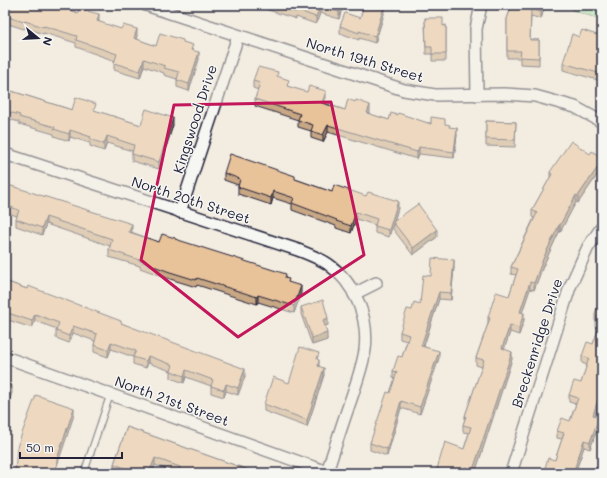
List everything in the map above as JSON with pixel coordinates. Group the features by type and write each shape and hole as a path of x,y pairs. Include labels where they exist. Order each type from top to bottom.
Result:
{"street":[{"name":"North 19th Street","path":"146,5 404,90 435,95 505,94 536,96 575,108 602,122"},
{"path":"477,95 476,29 481,5"},
{"name":"Kingswood Drive","path":"180,212 238,36"},
{"name":"North 20th Street","path":"5,154 298,250 317,258 335,270 347,283 354,294 361,310 366,333 360,370 328,473"},
{"name":"Breckenridge Drive","path":"511,473 570,287 588,247 602,227"},
{"path":"354,294 376,283"},
{"name":"North 21st Street","path":"5,357 328,473"}],"lane":[{"path":"84,473 110,395"}],"highlighted area":[{"path":"331,102 364,255 238,337 141,260 174,105"}],"green space":[{"path":"574,5 602,5 602,20 572,10"}],"building":[{"path":"5,5 58,5 78,13 79,9 99,14 97,21 121,29 123,25 137,29 134,38 156,46 160,33 183,40 183,42 193,45 191,50 199,52 189,84 177,80 179,72 164,68 165,66 144,59 140,71 114,63 117,54 76,40 77,36 5,16"},
{"path":"273,5 341,5 339,12 320,6 316,17 296,10 296,12"},
{"path":"364,5 377,5 384,7 375,36 359,31 359,33 340,26 345,13 360,18"},
{"path":"512,5 543,5 541,12 531,9 530,40 539,40 539,58 520,57 521,51 507,51 507,19"},
{"path":"425,18 443,18 443,26 446,25 446,54 432,54 432,47 426,47"},
{"path":"582,30 597,35 598,33 602,34 602,74 563,63 572,34 579,37"},
{"path":"258,67 278,72 277,76 289,80 287,86 307,92 309,86 326,91 322,103 345,110 348,99 370,105 367,113 389,120 391,113 397,115 398,113 431,124 431,117 445,119 445,124 450,125 449,127 457,128 454,152 419,147 417,152 328,125 323,135 311,131 313,125 298,120 300,114 255,99 260,83 253,81"},
{"path":"5,89 72,110 76,97 96,104 94,110 141,125 146,109 173,118 159,162 132,154 134,145 107,136 104,144 90,139 91,137 70,130 69,134 54,129 55,127 19,117 20,115 5,111"},
{"path":"486,121 516,122 515,140 486,139"},
{"path":"571,141 590,154 592,151 602,158 602,161 578,196 576,195 559,225 543,259 534,283 530,282 520,312 524,313 519,328 510,325 502,348 512,352 473,470 465,467 463,473 450,473 437,469 445,442 464,449 471,427 463,425 465,416 484,360 476,358 490,318 488,317 496,292 509,296 518,269 511,267 537,213 532,210 552,174 550,172"},
{"path":"230,154 295,176 295,179 332,192 334,185 366,196 368,192 398,201 389,230 375,226 377,219 356,212 351,226 292,203 294,198 273,191 271,198 238,187 240,179 224,173"},
{"path":"5,184 132,224 129,232 159,242 162,234 286,274 285,278 289,279 288,282 301,286 294,306 258,295 257,297 197,278 196,280 170,272 109,250 112,239 46,217 42,228 16,219 19,210 5,205"},
{"path":"418,204 437,230 413,248 393,222"},
{"path":"432,258 454,260 451,293 439,292 421,346 439,351 420,407 401,401 387,449 370,443 387,392 390,393 397,372 393,371 398,356 402,357 409,335 400,332 407,309 412,310 414,302 420,304 423,275 431,276"},
{"path":"5,281 27,289 28,286 121,321 121,323 134,328 245,369 238,388 226,384 224,390 211,386 213,380 186,370 184,376 171,371 173,365 148,356 146,361 133,357 136,351 111,342 108,350 94,345 97,334 73,326 69,336 56,331 59,323 35,314 32,321 5,312"},
{"path":"602,294 602,387 593,415 599,417 590,442 584,440 573,473 549,473 544,471 548,458 555,460 564,433 557,431 562,418 570,421 578,398 569,395 574,381 581,383 589,358 582,356 587,342 593,344 601,322 596,320 597,315 595,314"},
{"path":"323,300 328,318 323,320 327,333 312,338 301,307"},
{"path":"300,347 319,353 317,359 319,360 318,366 324,368 307,420 264,404 273,377 289,383"},
{"path":"5,384 12,386 5,406"},
{"path":"36,395 74,408 57,459 56,473 15,473 17,447"},
{"path":"127,427 257,473 178,473 180,467 155,458 149,473 139,473 114,464"}]}
